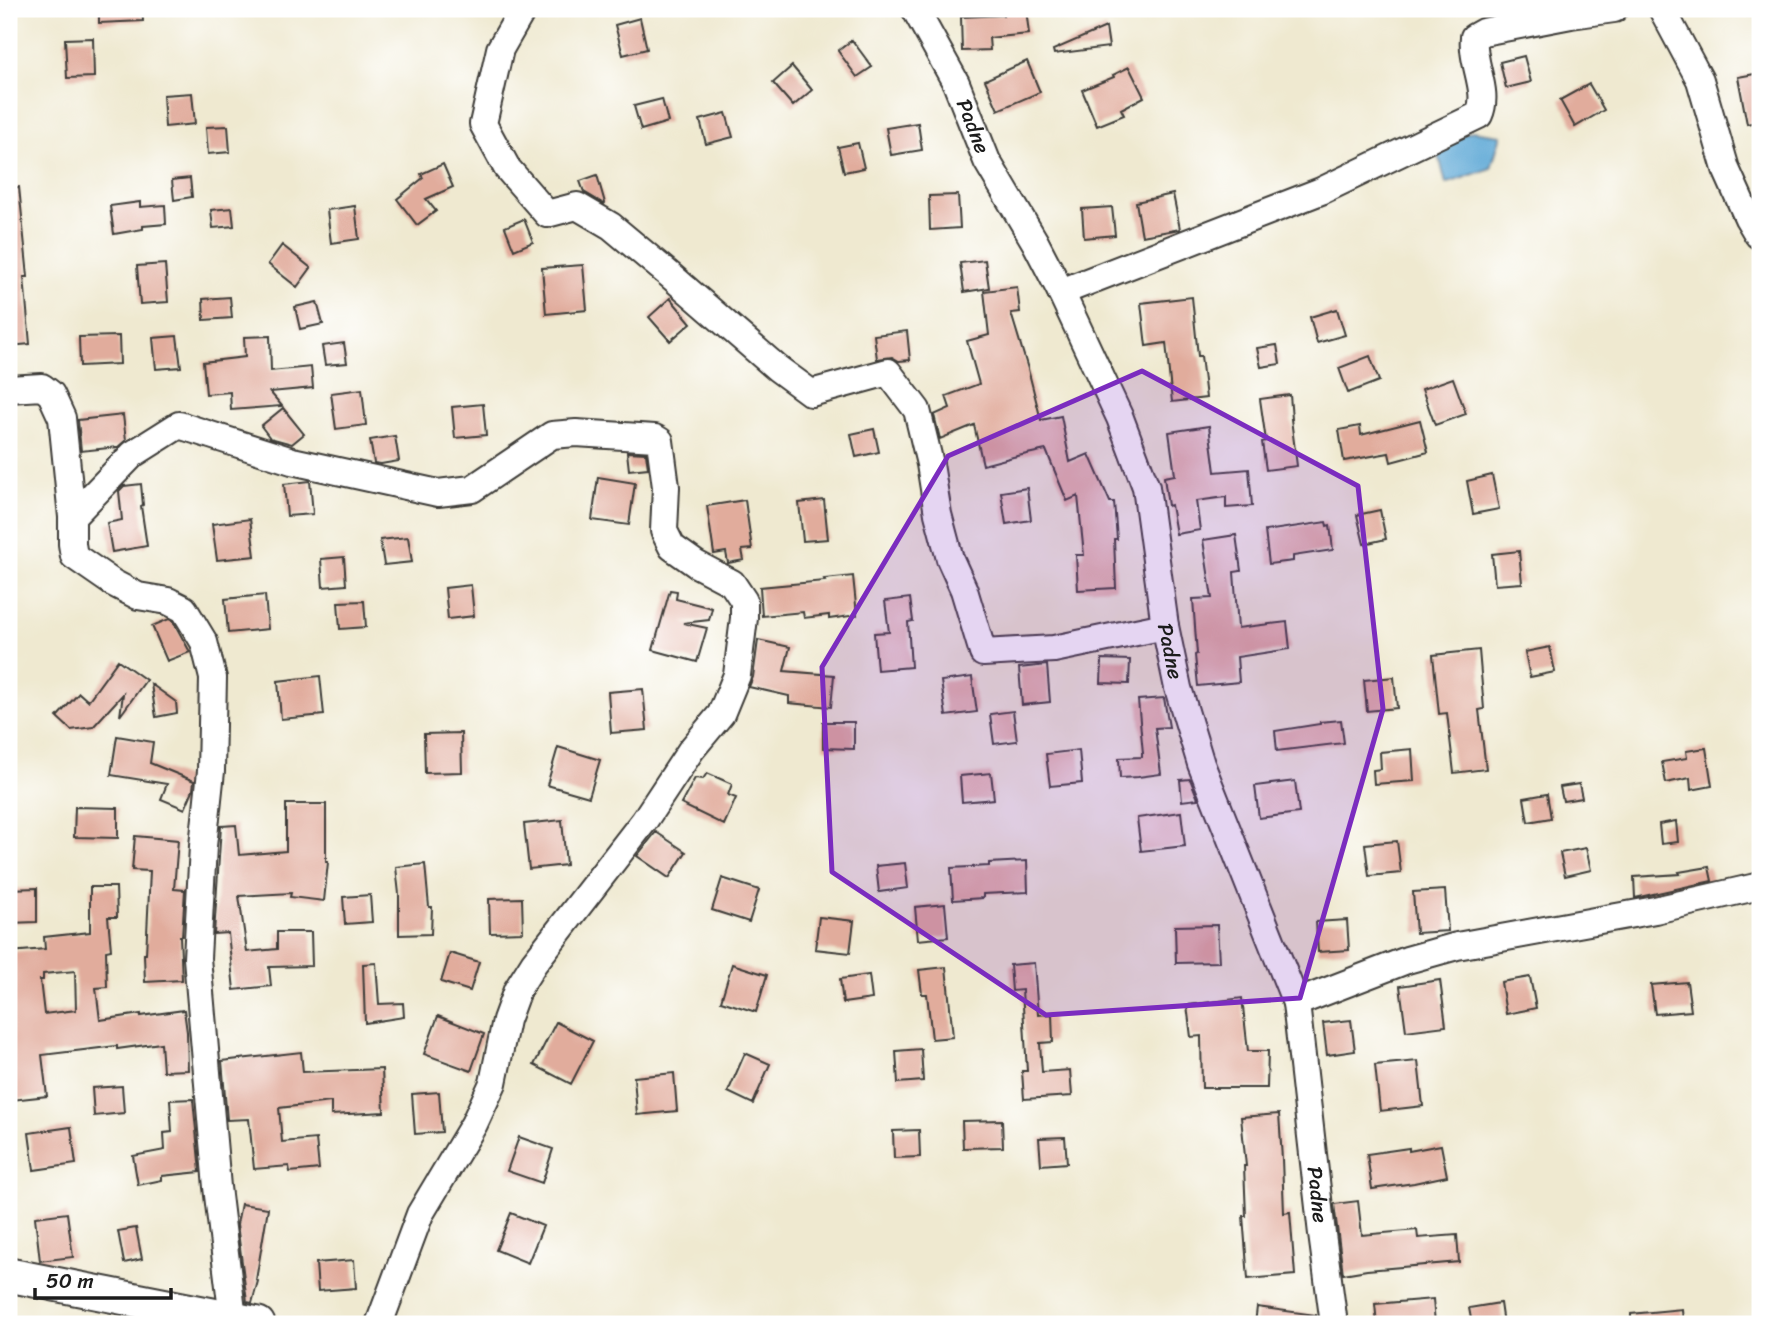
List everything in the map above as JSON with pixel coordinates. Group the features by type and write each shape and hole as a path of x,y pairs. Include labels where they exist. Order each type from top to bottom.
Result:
{"main road":[{"path":"9,1275 246,1322"}],"street":[{"path":"523,9 500,49 483,124 507,168 547,214 577,206 611,226 778,369 811,393 888,372 917,410 947,548 964,590 983,653 1054,649 1165,626"},
{"name":"Padne","path":"916,9 956,82 987,161 1061,292 1120,418 1146,487 1165,626 1178,688 1200,764 1296,1003 1334,1324"},
{"path":"1061,292 1321,191 1479,115 1483,107 1483,93 1472,50 1474,37 1483,32 1614,9"},
{"path":"1662,9 1700,80 1726,169 1748,218 1760,236"},
{"path":"9,388 42,387 51,394 62,418 74,556 113,583 138,596 168,601 184,609 204,642 213,678 211,771 203,846 197,958 217,1187 246,1322"},
{"path":"72,517 133,454 179,425 292,461 438,493 472,489 552,435 576,433 655,438 660,441 666,487 664,531 672,547 696,564 732,583 744,601 737,675 721,714 691,750 644,821 534,963 517,990 506,1020 493,1083 474,1124 421,1214 379,1324"},
{"path":"1296,1003 1407,960 1457,946 1655,910 1760,886"}],"highlighted area":[{"path":"1142,371 1358,486 1383,709 1300,998 1046,1015 832,872 822,667 948,456"}],"water":[{"path":"1473,131 1501,135 1491,168 1446,184 1436,143"}],"building":[{"path":"99,9 142,9 143,21 99,23"},
{"path":"1002,9 1026,9 1029,34 989,38 990,50 962,51 961,17 1003,15"},
{"path":"640,18 647,49 623,55 615,25"},
{"path":"1106,27 1109,47 1054,54 1053,50"},
{"path":"93,38 94,77 67,78 65,39"},
{"path":"852,40 872,67 857,77 838,51"},
{"path":"1524,56 1531,82 1506,88 1500,62"},
{"path":"1027,61 1040,92 998,110 985,80"},
{"path":"792,66 812,90 793,106 773,83"},
{"path":"1129,67 1144,97 1121,109 1124,115 1097,126 1082,90 1114,77 1113,75"},
{"path":"1760,73 1760,121 1747,124 1738,77"},
{"path":"1589,84 1604,110 1575,127 1560,100"},
{"path":"192,93 195,124 165,127 163,95"},
{"path":"662,99 668,122 641,130 634,106"},
{"path":"726,113 733,137 706,144 700,120"},
{"path":"918,123 922,150 891,155 886,128"},
{"path":"228,126 230,152 208,154 206,127"},
{"path":"858,143 864,168 844,172 838,147"},
{"path":"443,164 453,187 426,199 436,211 417,225 397,199 423,178 421,174"},
{"path":"597,175 604,204 584,192 580,181"},
{"path":"190,178 192,197 174,200 172,180"},
{"path":"19,187 28,277 24,277 30,344 9,346 9,188"},
{"path":"1173,194 1180,229 1142,236 1136,202"},
{"path":"958,195 960,228 930,230 929,196"},
{"path":"140,202 140,207 165,205 166,224 143,226 143,229 114,234 110,206"},
{"path":"355,206 359,239 331,243 327,210"},
{"path":"1112,207 1115,235 1084,238 1082,209"},
{"path":"232,208 234,226 213,228 211,210"},
{"path":"524,219 533,242 514,250 505,227"},
{"path":"282,245 311,268 297,287 268,264"},
{"path":"985,260 989,288 964,292 960,263"},
{"path":"165,264 168,302 140,304 137,266"},
{"path":"583,265 587,310 546,314 542,268"},
{"path":"1017,287 1020,312 1011,313 1041,420 1061,416 1070,462 1089,454 1110,502 1114,502 1117,539 1114,539 1116,588 1078,590 1076,555 1084,555 1078,496 1067,501 1046,450 983,465 974,425 940,439 934,415 950,408 946,396 979,384 967,341 989,335 984,291"},
{"path":"230,297 232,318 204,320 203,299"},
{"path":"1192,297 1198,356 1201,356 1206,398 1172,402 1166,343 1146,346 1141,303"},
{"path":"670,298 691,323 670,341 649,317"},
{"path":"317,302 323,324 300,329 295,307"},
{"path":"1337,309 1345,335 1317,343 1310,317"},
{"path":"907,331 910,360 899,361 892,357 877,359 874,335"},
{"path":"119,336 120,364 80,366 79,337"},
{"path":"177,336 181,367 156,369 153,338"},
{"path":"270,336 271,371 311,367 313,388 270,392 282,406 231,410 230,392 206,394 203,362 245,357 244,337"},
{"path":"344,343 347,363 325,365 322,346"},
{"path":"1277,345 1280,364 1261,367 1257,348"},
{"path":"1370,356 1379,381 1348,393 1339,368"},
{"path":"1453,378 1466,414 1435,425 1422,389"},
{"path":"362,389 366,425 336,429 331,393"},
{"path":"1290,395 1297,466 1266,470 1262,442 1266,441 1260,399"},
{"path":"483,404 486,435 455,438 452,407"},
{"path":"283,408 304,434 292,444 270,438 261,426"},
{"path":"123,415 126,440 118,447 81,451 78,420"},
{"path":"1420,420 1428,452 1391,462 1389,453 1344,461 1339,430 1360,426 1361,435"},
{"path":"1209,426 1215,472 1249,469 1252,506 1226,508 1226,497 1196,501 1200,530 1176,534 1164,477 1175,475 1169,432"},
{"path":"874,429 879,452 856,457 851,434"},
{"path":"395,436 399,461 374,463 370,440"},
{"path":"627,452 646,453 648,468 629,470"},
{"path":"1492,475 1499,509 1473,514 1467,481"},
{"path":"598,477 635,483 629,525 592,520"},
{"path":"310,481 313,514 287,516 284,484"},
{"path":"141,484 141,506 147,546 112,552 107,523 122,520 119,491 124,486"},
{"path":"1027,488 1031,520 1006,524 1001,492"},
{"path":"745,500 752,549 742,550 744,560 728,563 726,552 714,554 707,506"},
{"path":"824,500 828,539 803,541 799,503"},
{"path":"1380,510 1386,539 1364,544 1357,515"},
{"path":"250,519 255,556 217,560 212,524"},
{"path":"1326,522 1327,526 1330,525 1333,550 1293,556 1293,561 1269,564 1265,531"},
{"path":"1236,535 1241,571 1234,572 1238,628 1287,622 1290,649 1237,657 1239,682 1198,686 1193,599 1212,598 1203,540"},
{"path":"408,537 412,562 384,565 380,540"},
{"path":"1519,551 1522,583 1495,585 1492,554"},
{"path":"344,557 346,585 323,587 321,559"},
{"path":"853,576 857,615 829,619 829,615 804,618 803,612 762,616 760,587"},
{"path":"471,585 474,616 448,619 445,588"},
{"path":"670,590 677,591 676,599 712,608 709,620 683,623 707,628 697,662 653,650"},
{"path":"265,595 268,629 228,633 225,599"},
{"path":"910,598 913,621 908,622 911,667 877,670 874,633 889,632 885,601"},
{"path":"364,601 366,627 340,629 338,602"},
{"path":"169,619 173,621 190,652 167,661 152,626"},
{"path":"758,640 790,647 784,671 834,675 831,707 789,703 789,696 749,687"},
{"path":"1550,647 1555,672 1530,677 1525,652"},
{"path":"1479,650 1484,709 1479,710 1486,769 1454,773 1447,713 1439,714 1433,655"},
{"path":"1102,659 1130,660 1129,684 1101,683"},
{"path":"118,660 146,680 120,716 123,694 93,727 71,730 57,717 79,693 88,701"},
{"path":"1047,665 1050,702 1022,705 1019,668"},
{"path":"320,676 324,715 281,719 278,681"},
{"path":"972,677 977,712 946,716 941,681"},
{"path":"1394,677 1397,708 1367,711 1364,680"},
{"path":"151,684 176,702 177,713 156,717"},
{"path":"643,689 647,730 611,733 608,692"},
{"path":"1164,698 1169,727 1155,728 1161,774 1120,778 1119,758 1142,757 1143,753 1138,700"},
{"path":"1013,711 1017,741 994,744 990,714"},
{"path":"1341,720 1344,743 1277,751 1275,731"},
{"path":"823,722 854,722 854,749 823,748"},
{"path":"461,733 462,772 425,773 424,734"},
{"path":"117,736 153,742 150,763 194,781 185,809 161,799 167,784 111,775"},
{"path":"558,747 600,760 589,797 547,785"},
{"path":"1706,748 1712,786 1691,790 1690,778 1666,783 1662,762 1687,758 1686,751"},
{"path":"1412,749 1414,781 1374,784 1373,770 1381,769 1380,752"},
{"path":"1079,750 1082,783 1050,786 1046,754"},
{"path":"707,773 732,784 728,795 736,798 724,825 681,804 695,778 703,779"},
{"path":"991,773 994,799 962,802 960,776"},
{"path":"1190,779 1198,799 1182,801 1180,780"},
{"path":"1295,781 1299,813 1259,818 1255,786"},
{"path":"1579,784 1582,798 1563,801 1560,787"},
{"path":"1547,794 1551,818 1528,822 1524,798"},
{"path":"286,804 326,804 328,862 324,901 290,897 291,893 239,896 247,952 277,949 277,932 311,932 312,966 269,967 271,986 234,990 228,933 214,934 221,826 236,825 239,855 286,851"},
{"path":"75,807 118,808 118,838 74,837"},
{"path":"1181,812 1185,846 1141,851 1137,818"},
{"path":"562,820 566,865 529,869 524,824"},
{"path":"1676,821 1678,842 1661,844 1659,824"},
{"path":"656,832 686,852 669,878 637,856"},
{"path":"135,836 178,840 174,889 185,890 180,936 182,980 145,982 144,954 150,871 132,870"},
{"path":"1397,841 1401,873 1369,876 1365,844"},
{"path":"1586,848 1591,870 1565,876 1560,853"},
{"path":"1027,861 1028,892 983,894 983,898 953,900 951,868"},
{"path":"905,863 908,888 879,892 876,866"},
{"path":"425,864 429,907 432,907 431,934 399,935 396,867"},
{"path":"1709,867 1712,881 1635,898 1634,877 1680,874 1679,872"},
{"path":"722,878 759,890 749,922 712,910"},
{"path":"90,887 116,887 117,917 108,917 111,950 106,951 107,987 96,988 100,1020 184,1010 188,1070 163,1071 161,1043 42,1055 47,1096 12,1100 9,1068 9,984 12,984 10,952 45,949 44,937 90,932","holes":["75,971 76,1010 44,1014 40,980 43,980 43,974"]},
{"path":"37,888 37,922 9,923 9,889"},
{"path":"1445,890 1448,931 1416,933 1413,892"},
{"path":"370,895 372,922 345,924 343,897"},
{"path":"522,898 523,932 490,933 489,899"},
{"path":"945,904 948,937 918,940 915,907"},
{"path":"819,917 854,921 850,953 815,949"},
{"path":"1347,920 1349,950 1318,952 1316,922"},
{"path":"1217,925 1219,962 1176,963 1175,926"},
{"path":"450,953 479,962 470,991 441,982"},
{"path":"376,963 379,1004 403,1003 404,1017 365,1023 363,964"},
{"path":"1034,963 1038,1015 1052,1014 1053,1042 1040,1043 1042,1072 1070,1070 1072,1096 1024,1099 1022,1071 1027,1071 1022,990 1012,991 1010,965"},
{"path":"732,964 767,975 756,1012 721,1001"},
{"path":"946,967 953,1037 932,1039 927,994 922,994 919,970"},
{"path":"869,975 872,999 843,1003 840,979"},
{"path":"1530,977 1536,1008 1506,1014 1501,982"},
{"path":"1440,980 1446,1026 1406,1031 1400,986"},
{"path":"1687,982 1691,1011 1655,1014 1651,985"},
{"path":"1242,998 1248,1051 1268,1051 1267,1088 1202,1088 1201,1036 1191,1037 1187,1005"},
{"path":"438,1016 484,1034 471,1071 424,1054"},
{"path":"1351,1020 1355,1051 1327,1055 1323,1023"},
{"path":"556,1022 593,1041 571,1084 534,1065"},
{"path":"921,1049 923,1081 898,1083 896,1051"},
{"path":"301,1052 303,1072 382,1069 384,1112 331,1115 331,1102 279,1108 282,1142 316,1139 319,1169 290,1172 289,1166 254,1169 249,1119 227,1120 222,1061"},
{"path":"745,1053 770,1064 753,1104 728,1092"},
{"path":"1418,1061 1423,1106 1380,1111 1375,1065"},
{"path":"674,1073 677,1111 637,1115 634,1077"},
{"path":"122,1086 124,1113 94,1116 92,1088"},
{"path":"439,1092 442,1132 415,1134 412,1094"},
{"path":"193,1099 200,1172 162,1176 162,1180 138,1185 133,1156 165,1150 164,1133 172,1132 170,1100"},
{"path":"1279,1114 1284,1213 1290,1212 1295,1275 1248,1279 1243,1216 1246,1216 1246,1166 1241,1117"},
{"path":"1002,1120 1003,1147 963,1148 962,1121"},
{"path":"71,1127 76,1164 34,1170 29,1133"},
{"path":"919,1130 920,1157 894,1158 893,1131"},
{"path":"519,1137 553,1149 542,1183 507,1171"},
{"path":"1065,1137 1067,1163 1041,1165 1039,1138"},
{"path":"1441,1145 1447,1176 1372,1189 1367,1154"},
{"path":"1358,1201 1362,1235 1417,1230 1418,1238 1457,1235 1459,1262 1343,1274 1334,1204"},
{"path":"241,1204 268,1208 256,1280 258,1281 252,1303 247,1302 237,1224"},
{"path":"67,1213 73,1257 40,1261 35,1217"},
{"path":"511,1213 543,1226 528,1263 496,1250"},
{"path":"136,1228 142,1259 124,1263 118,1231"},
{"path":"354,1260 356,1288 318,1291 316,1263"},
{"path":"1433,1299 1435,1324 1377,1324 1375,1304"},
{"path":"1500,1303 1503,1324 1472,1324 1469,1308"},
{"path":"1257,1307 1316,1315 1316,1324 1255,1324"},
{"path":"1682,1309 1683,1324 1631,1324 1631,1314"}]}
